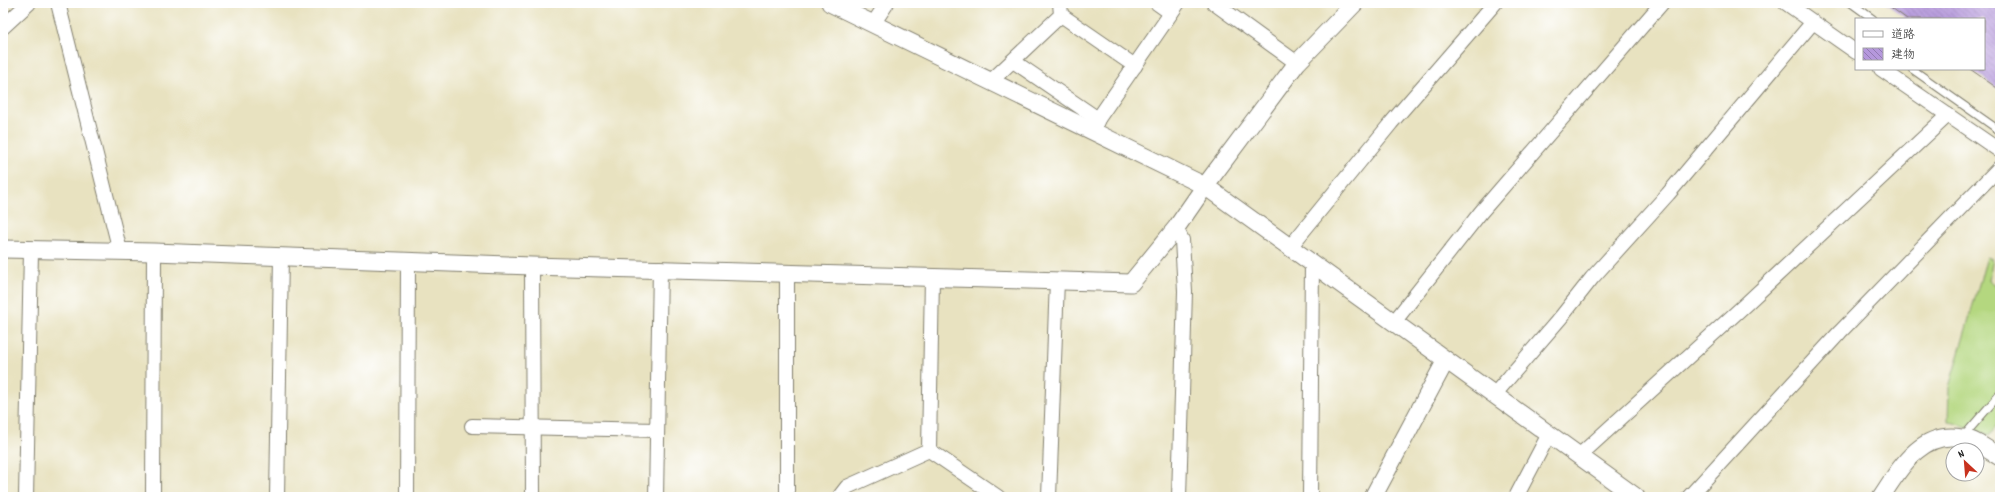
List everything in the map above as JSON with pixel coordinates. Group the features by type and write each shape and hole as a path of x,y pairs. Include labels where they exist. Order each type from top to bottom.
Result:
{"street":[{"path":"3,27 30,3"},
{"path":"58,3 120,251"},
{"path":"830,3 991,81 1095,125 1205,186 1636,497"},
{"path":"873,24 886,3"},
{"path":"1095,125 1175,8 1157,3"},
{"path":"1214,3 1297,63"},
{"path":"3,249 154,252 532,266 660,268 1132,283 1176,228 1205,186 1297,63 1355,3"},
{"path":"1290,247 1391,123 1495,3"},
{"path":"1394,322 1481,212 1662,3"},
{"path":"1786,3 1855,51"},
{"path":"991,81 1013,61 1060,9 1135,66"},
{"path":"1494,394 1562,316 1592,278 1668,194 1813,22"},
{"path":"1013,61 1095,125"},
{"path":"1882,70 2000,151"},
{"path":"1579,456 1746,304 1948,115"},
{"path":"1689,497 1840,332 2000,167"},
{"path":"1176,228 1182,240 1185,291 1179,497"},
{"path":"26,497 31,250"},
{"path":"153,497 154,252"},
{"path":"277,497 281,256"},
{"path":"407,497 408,262"},
{"path":"1310,497 1312,263"},
{"path":"532,266 534,427 533,497"},
{"path":"656,497 660,268"},
{"path":"787,272 787,497"},
{"path":"929,450 932,277"},
{"path":"1049,497 1057,280"},
{"path":"1373,497 1446,360"},
{"path":"472,426 657,430"},
{"path":"1516,497 1549,434"},
{"path":"1881,497 1912,452 1927,442 1944,437 1962,438 1975,442 2000,457"},
{"path":"840,497 847,486 929,450"},
{"path":"929,450 998,497"}],"lane":[{"path":"1851,3 1872,18"},
{"path":"1913,70 2000,131"},
{"path":"1962,438 2000,394"}],"green space":[{"path":"1987,257 1993,259 1989,280 2000,288 2000,421 1989,435 1948,421 1949,387"}],"building":[{"path":"1885,3 2000,3 2000,90 1971,70 1985,70 1985,18 1906,18"}]}
